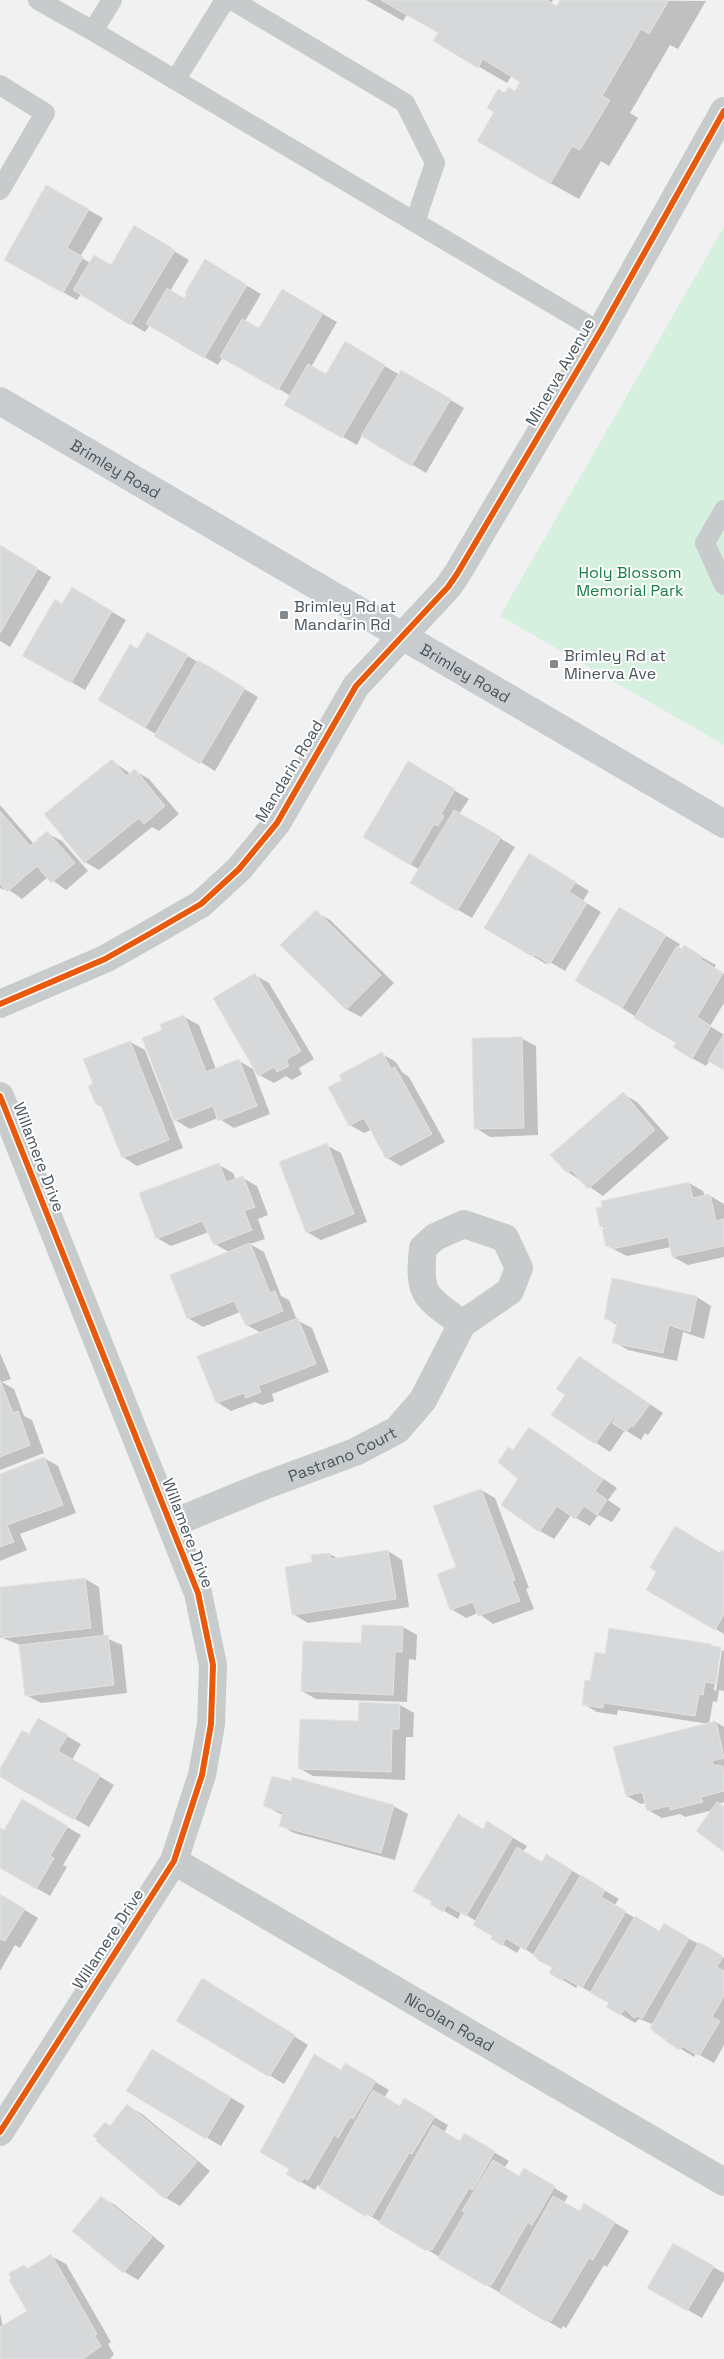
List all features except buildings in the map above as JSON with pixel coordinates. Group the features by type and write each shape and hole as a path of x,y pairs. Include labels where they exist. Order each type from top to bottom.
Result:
{"main road":[{"name":"Brimley Road","path":"0,401 724,824"}],"street":[{"name":"Minerva Avenue","path":"403,635 448,587 457,574 600,332 724,111"},
{"name":"Mandarin Road","path":"0,1004 105,959 201,904 239,869 276,823 356,686 403,635"},
{"name":"Willamere Drive","path":"0,1096 198,1593 213,1665 211,1724 202,1775 174,1862 0,2132"},
{"name":"Pastrano Court","path":"172,1524 270,1483 355,1452 397,1430 422,1400 462,1324"},
{"name":"Nicolan Road","path":"174,1862 724,2182"}],"lane":[{"path":"38,0 176,79 600,332"},
{"path":"93,32 112,0"},
{"path":"176,79 225,0"},
{"path":"232,0 405,103 435,163 415,222"},
{"path":"0,85 45,113 0,190"},
{"path":"724,510 704,543 724,585"}],"green space":[{"name":"Holy Blossom Memorial Park","path":"724,227 724,745 500,616"}],"cycle path":[{"path":"0,1004 105,959 201,904 239,869 277,823 356,686 448,587 457,574 600,332 724,111"},
{"path":"0,1096 198,1593 213,1665 211,1724 202,1775 174,1861 0,2132"}],"place":[{"name":"Brimley Rd at Mandarin Rd","path":"284,615"},
{"name":"Brimley Rd at Minerva Ave","path":"554,664"}]}
